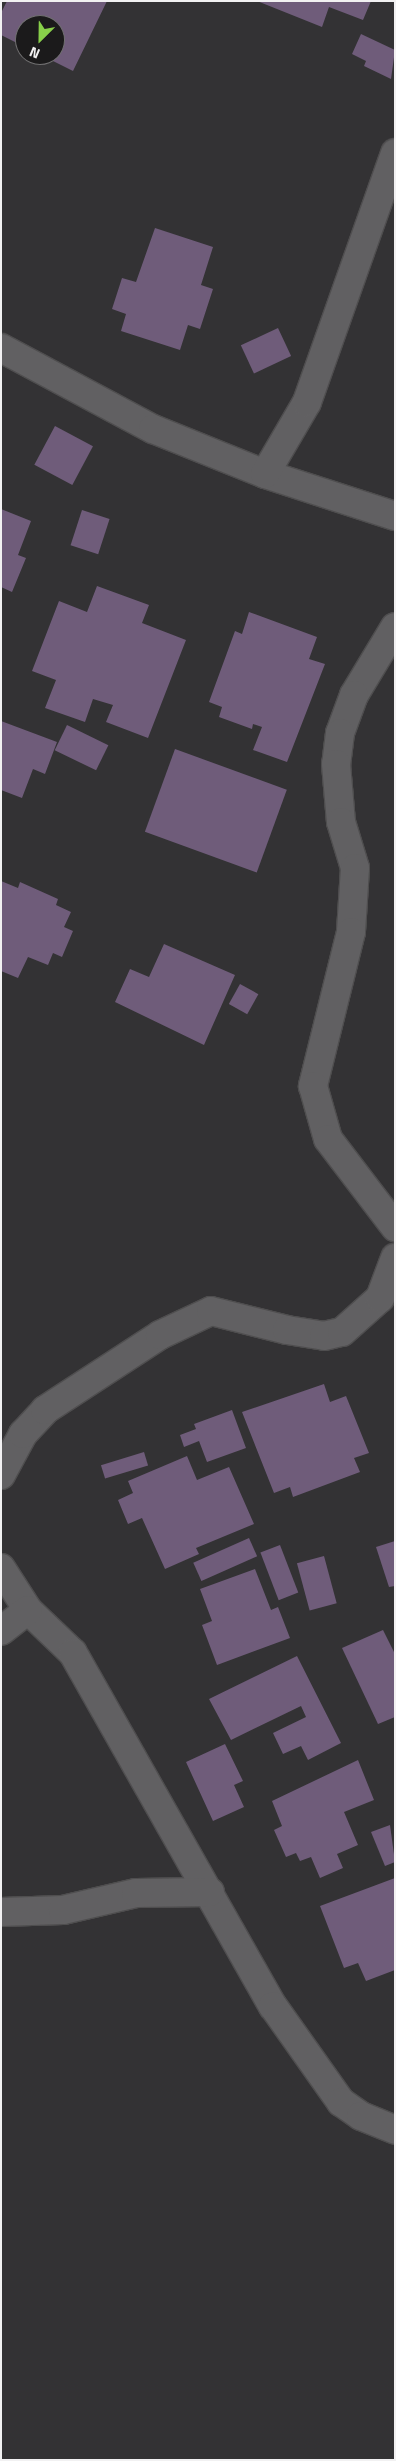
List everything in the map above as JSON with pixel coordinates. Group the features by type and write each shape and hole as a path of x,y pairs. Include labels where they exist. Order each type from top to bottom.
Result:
{"street":[{"path":"265,474 307,402 395,153"},
{"path":"1,348 153,428 265,474 395,516"},
{"path":"395,627 354,695 340,733 336,764 341,822 355,868 352,932 313,1086 328,1139 395,1228"},
{"path":"1,1476 23,1434 45,1410 169,1330 211,1311 288,1330 324,1336 342,1332 380,1298 395,1258"},
{"path":"1,1568 28,1610 72,1653 210,1892 272,2006 341,2102 361,2116 395,2130"},
{"path":"1,1631 28,1610"},
{"path":"1,1912 63,1910 136,1893 210,1892"}],"building":[{"path":"7,1 107,1 73,71 61,65 65,65 65,15 15,15 15,42 1,35 1,13"},
{"path":"257,1 371,1 363,20 329,7 322,27"},
{"path":"361,34 395,50 391,79 364,66 366,61 352,54"},
{"path":"155,228 213,247 201,285 213,289 200,329 188,325 180,350 121,331 126,314 112,309 122,278 136,282"},
{"path":"278,328 291,356 254,373 241,345"},
{"path":"55,426 93,446 72,485 34,465"},
{"path":"1,509 31,521 18,555 26,558 12,592 1,587"},
{"path":"82,510 110,519 98,554 71,545"},
{"path":"97,586 149,605 142,623 186,640 148,738 106,722 113,705 93,699 85,722 45,708 56,680 32,671 59,601 87,612"},
{"path":"249,612 317,637 309,659 325,664 287,762 253,750 262,727 253,724 252,729 219,717 222,707 209,702 235,631 242,634"},
{"path":"1,721 57,742 45,774 33,769 22,798 1,790"},
{"path":"67,725 108,745 96,770 55,750"},
{"path":"175,749 287,790 257,872 145,832"},
{"path":"1,881 18,888 20,882 58,899 56,905 71,912 64,927 73,931 62,957 53,953 48,965 28,957 18,978 1,971"},
{"path":"164,944 235,975 204,1045 115,1002 130,969 149,977"},
{"path":"240,984 258,994 247,1014 229,1004"},
{"path":"324,1384 330,1402 346,1396 369,1453 354,1458 360,1472 293,1497 290,1487 274,1493 242,1412"},
{"path":"232,1410 246,1448 207,1462 199,1441 184,1447 180,1435 196,1429 194,1424"},
{"path":"144,1452 148,1465 105,1479 101,1465"},
{"path":"187,1456 197,1480 229,1467 254,1524 196,1548 199,1554 165,1569 142,1518 128,1524 118,1500 133,1493 128,1481"},
{"path":"249,1538 257,1556 201,1581 193,1563"},
{"path":"395,1541 395,1586 389,1587 376,1547"},
{"path":"280,1545 298,1593 279,1600 260,1553"},
{"path":"324,1556 337,1603 310,1611 297,1563"},
{"path":"255,1569 271,1610 278,1607 290,1638 217,1665 202,1625 212,1621 200,1589"},
{"path":"383,1630 395,1654 395,1717 378,1724 342,1648"},
{"path":"297,1656 341,1743 308,1760 301,1746 283,1754 273,1733 306,1717 301,1706 231,1740 209,1699"},
{"path":"225,1744 243,1781 234,1785 244,1807 213,1821 186,1762"},
{"path":"358,1760 374,1800 344,1812 358,1845 337,1854 343,1868 320,1878 311,1857 300,1861 296,1853 286,1857 274,1830 282,1826 272,1801"},
{"path":"390,1825 395,1862 385,1866 371,1832"},
{"path":"395,1878 395,1970 366,1981 358,1963 344,1968 320,1906"}]}
